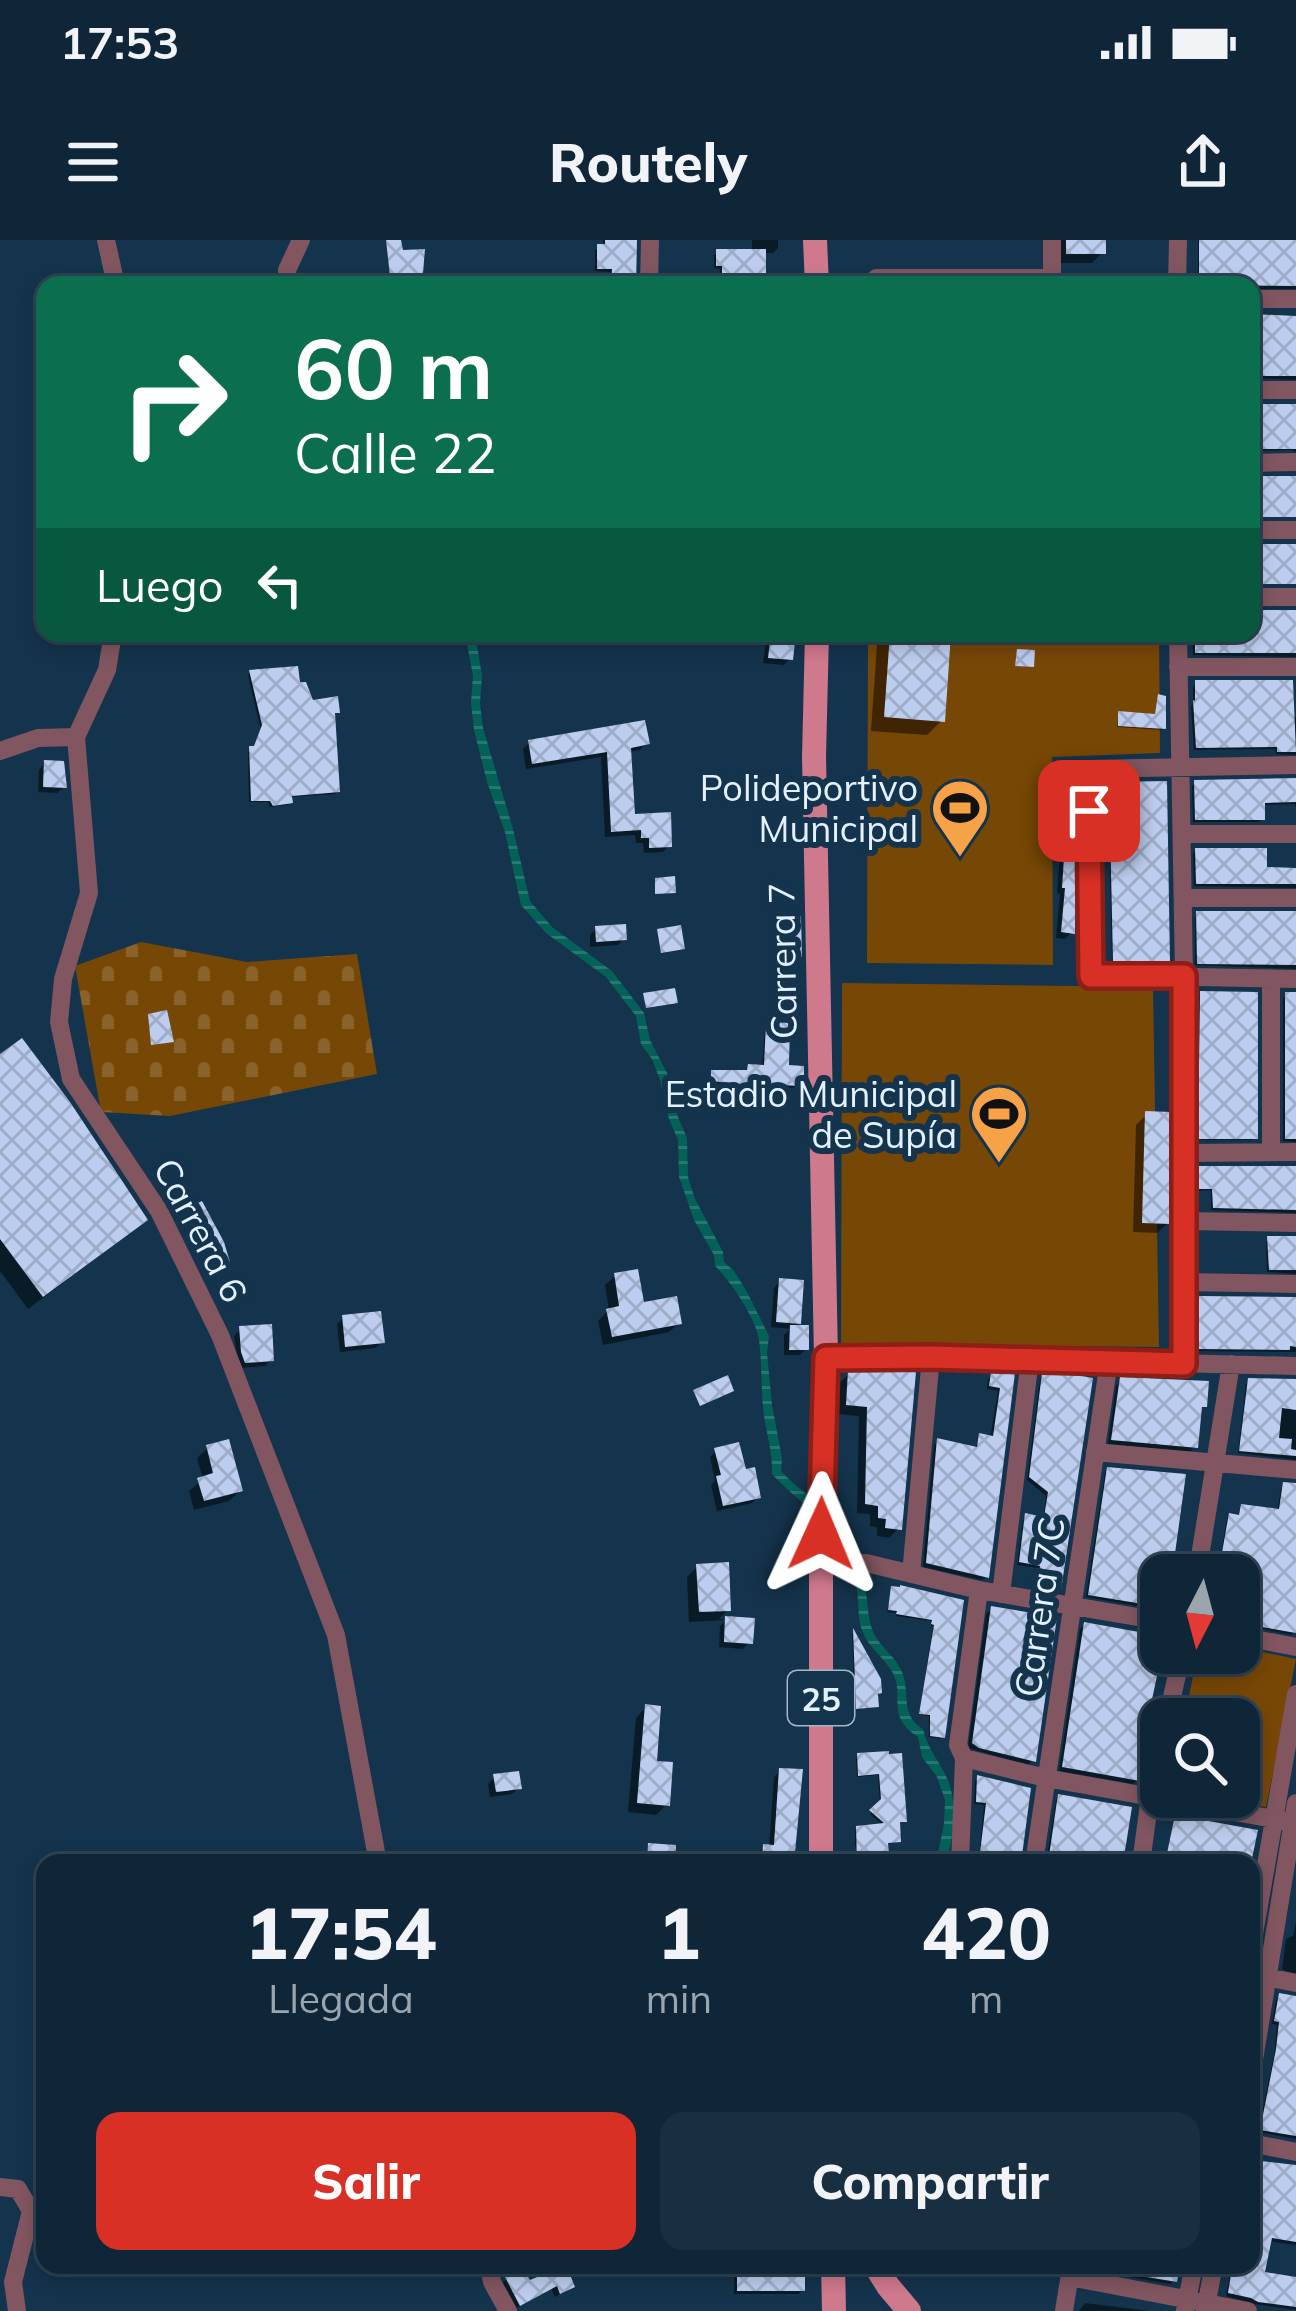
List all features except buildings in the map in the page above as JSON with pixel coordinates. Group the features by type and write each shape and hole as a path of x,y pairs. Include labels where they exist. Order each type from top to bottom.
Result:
{"main road":[{"path":"815,240 817,276"},
{"name":"Carrera 7","path":"817,642 814,758 826,1358 821,1534 828,1561 821,1854"},
{"path":"833,2274 834,2311"},
{"path":"881,2274 909,2311"}],"street":[{"path":"106,240 114,276"},
{"path":"287,276 301,240"},
{"path":"649,276 650,240"},
{"path":"1052,240 1052,276"},
{"path":"1177,276 1178,240"},
{"path":"1260,299 1296,298"},
{"path":"1260,389 1296,390"},
{"path":"1260,463 1296,462"},
{"path":"1260,530 1296,530"},
{"path":"1260,597 1296,597"},
{"name":"Carrera 6","path":"112,642 107,670 76,737 89,893 63,979 59,1022 71,1079 159,1210 220,1335 336,1635 376,1854"},
{"path":"1178,642 1184,1364"},
{"path":"1178,667 1296,667"},
{"path":"0,751 38,738 76,737"},
{"path":"1296,765 1088,769 1091,976 1296,979"},
{"path":"1182,834 1296,834"},
{"path":"1183,898 1296,898"},
{"path":"1271,980 1271,1152"},
{"path":"1184,1153 1296,1152"},
{"path":"1185,1221 1296,1222"},
{"path":"1186,1282 1296,1285"},
{"path":"910,1574 931,1357"},
{"path":"826,1358 1296,1366"},
{"path":"1001,1594 1030,1359"},
{"name":"Carrera 7C","path":"1035,1854 1109,1361"},
{"path":"1201,1554 1232,1364"},
{"path":"1094,1453 1296,1470"},
{"path":"828,1561 866,1563 979,1590 1140,1618"},
{"path":"960,1854 961,1751 979,1590"},
{"path":"1260,1640 1296,1648"},
{"path":"1296,1694 1289,1816 1260,1976 1296,1983"},
{"path":"961,1751 1046,1778 1140,1795"},
{"path":"1260,1919 1289,1816"},
{"path":"1142,1854 1147,1818"},
{"path":"1260,2145 1296,2152"},
{"path":"0,2187 18,2188 31,2210 13,2282 17,2311"},
{"path":"491,2274 508,2311"},
{"path":"1064,2311 1070,2274"},
{"path":"1082,2274 1196,2306 1248,2311"},
{"path":"1194,2274 1196,2306"},
{"path":"1196,2306 1210,2274"}],"green space":[{"name":"Polideportivo Municipal","path":"868,642 1159,642 1160,753 1052,757 1053,965 867,963"},
{"path":"141,942 247,962 357,954 377,1074 170,1116 101,1112 75,966"},
{"name":"Estadio Municipal de Supía","path":"842,983 1153,987 1159,1347 841,1344"},
{"path":"1260,1651 1296,1659 1266,1807 1260,1806 1260,1698 1188,1698 1194,1674 1260,1674"}],"shaded area":[{"path":"467,642 476,642 483,728 530,901 552,927 612,971 644,1013 687,1138 688,1177 695,1199 724,1262 747,1292 769,1336 781,1471 832,1521 843,1554 863,1580 874,1634 902,1672 908,1710 923,1729 949,1784 954,1818 948,1854 938,1854 945,1800 937,1777 922,1757 918,1737 901,1720 891,1670 862,1630 855,1582 834,1555 820,1520 772,1474 757,1332 742,1301 715,1266 714,1255 694,1220 679,1177 678,1140 652,1059 641,1044 636,1016 606,977 546,933 521,905 474,730"}],"place":[{"name":"Polideportivo Municipal","path":"960,859"},
{"name":"Estadio Municipal de Supía","path":"999,1165"}],"route":[{"path":"821,1534 826,1358 1184,1364 1184,976 1091,976 1089,811"}]}
